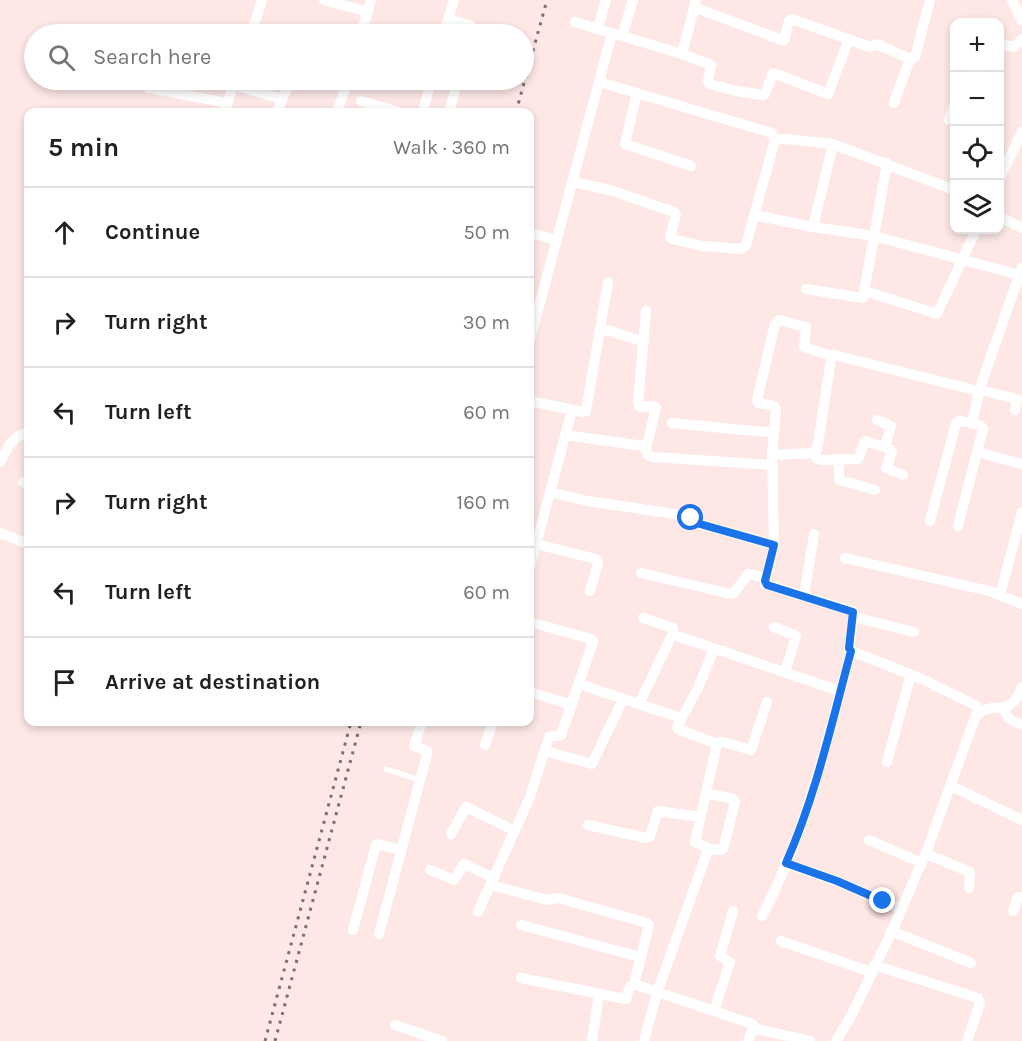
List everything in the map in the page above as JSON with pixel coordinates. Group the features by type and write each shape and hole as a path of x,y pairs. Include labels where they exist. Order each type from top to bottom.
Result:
{"street":[{"path":"254,24 262,0"},
{"path":"324,0 368,12"},
{"path":"364,24 371,0"},
{"path":"447,24 454,0"},
{"path":"598,28 606,0"},
{"path":"534,325 599,82 633,0"},
{"path":"894,104 910,59 915,57 930,0"},
{"path":"1012,0 1022,21"},
{"path":"682,54 695,4 782,40 784,40 790,19 870,47 877,44 910,59"},
{"path":"448,20 463,24"},
{"path":"575,22 682,54 711,66 709,84 765,95 774,73 828,94 849,39"},
{"path":"1004,45 1014,47 1022,39"},
{"path":"573,182 624,195 674,212 676,216 671,238 702,246 736,250 744,247 775,140 772,133 599,82"},
{"path":"157,90 226,108 232,90"},
{"path":"257,90 282,99"},
{"path":"279,108 286,90"},
{"path":"338,108 345,90"},
{"path":"424,108 428,90"},
{"path":"450,108 455,90"},
{"path":"638,93 625,144 691,166"},
{"path":"361,101 386,108"},
{"path":"948,120 950,115"},
{"path":"1004,168 1022,132"},
{"path":"775,140 833,144 950,188"},
{"path":"813,227 833,144"},
{"path":"806,289 860,300 862,298 887,163"},
{"path":"754,215 874,236 1020,271 979,391 972,423"},
{"path":"1004,219 1022,228"},
{"path":"534,234 557,240"},
{"path":"864,291 937,314 974,234"},
{"path":"534,402 586,411 608,282"},
{"path":"646,311 638,404 656,408 646,448 648,454 653,457 772,460 815,452 818,448 832,356"},
{"path":"762,916 804,821 851,651 849,648 854,617 852,611 767,585 766,578 774,545 772,460 776,407 758,403 757,400 777,321 806,327 804,348 1017,399 1015,410"},
{"path":"600,328 619,332 627,338 644,341"},
{"path":"534,552 572,410"},
{"path":"877,420 891,426 885,447"},
{"path":"930,521 956,423 959,421 972,423 983,429 958,526"},
{"path":"672,423 774,433"},
{"path":"0,462 13,439 24,433"},
{"path":"565,435 646,448"},
{"path":"815,452 818,460 859,458 865,441 885,447 892,452 886,468 903,475"},
{"path":"977,452 1022,464"},
{"path":"839,459 838,480 875,490"},
{"path":"550,492 596,503 688,516 700,524 774,545"},
{"path":"1000,595 1022,512"},
{"path":"0,533 24,542"},
{"path":"804,596 814,534"},
{"path":"536,544 596,559 598,563 590,591"},
{"path":"845,558 1000,595 1022,604"},
{"path":"641,573 731,594 748,574 766,578"},
{"path":"854,617 914,632"},
{"path":"643,618 673,628 674,635"},
{"path":"478,912 530,797 549,737 561,735 592,639 534,623"},
{"path":"774,627 796,636 785,673"},
{"path":"674,635 840,691"},
{"path":"639,704 674,635"},
{"path":"714,649 698,688 677,726 678,729 717,743 723,742 751,750 767,702"},
{"path":"851,651 911,674 975,705 981,711"},
{"path":"887,762 911,674"},
{"path":"579,684 681,718"},
{"path":"534,693 572,705"},
{"path":"836,1041 852,1014 924,858 976,715 981,711 1014,703 1021,693"},
{"path":"545,751 592,764 623,699"},
{"path":"1003,707 1009,719 1022,725"},
{"path":"379,934 428,752 415,747 414,744 421,726"},
{"path":"484,745 491,726"},
{"path":"706,793 735,802 723,849 720,850 708,849 695,843 700,817 717,743"},
{"path":"951,786 1022,820"},
{"path":"451,834 466,807 515,831"},
{"path":"588,825 646,838 650,836 658,811 700,817"},
{"path":"869,840 970,872 969,888"},
{"path":"353,930 376,846 378,844 401,850"},
{"path":"644,1041 657,993 708,849"},
{"path":"786,863 837,881 901,909"},
{"path":"430,870 454,880 464,864 492,881 547,900 558,898 649,925 634,984 630,986 626,999 521,978"},
{"path":"1013,911 1018,897 1022,897"},
{"path":"714,1011 730,962 720,956 733,911"},
{"path":"521,925 640,957"},
{"path":"891,932 972,963"},
{"path":"781,941 978,998 980,1003 967,1041"},
{"path":"634,984 752,1024 757,1029 810,1041"},
{"path":"592,1041 599,994"},
{"path":"395,1025 442,1041"},
{"path":"748,1041 752,1031 757,1029"}],"lane":[{"path":"386,769 420,780"}],"railway":[{"path":"534,47 547,0"},
{"path":"517,108 522,90"},
{"path":"265,1041 350,726"},
{"path":"275,1041 360,726"}],"route":[{"path":"691,518 696,523 774,545 765,584 853,612 849,648 851,651 804,821 786,863 837,881 883,901"}]}
